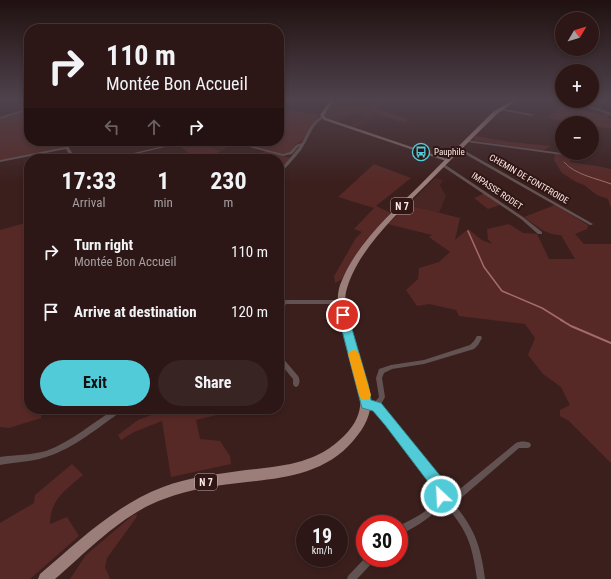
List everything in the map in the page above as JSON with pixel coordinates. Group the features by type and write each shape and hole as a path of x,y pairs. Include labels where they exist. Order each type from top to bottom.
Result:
{"main road":[{"name":"N 7","path":"45,579 129,510 153,497 187,486 294,470 318,460 338,448 354,432 371,405 363,384 341,302 341,293 346,280 373,236 480,128"}],"street":[{"path":"284,167 303,144 313,128"},
{"path":"355,128 448,160"},
{"path":"467,141 555,153"},
{"path":"284,155 291,154 297,146 303,144"},
{"path":"132,154 167,146"},
{"path":"248,146 279,154"},
{"path":"36,154 67,148 71,154"},
{"name":"CHEMIN DE FONTFROIDE","path":"459,149 591,224"},
{"path":"0,161 24,156"},
{"name":"IMPASSE RODET","path":"443,165 522,218 540,234"},
{"path":"284,302 341,302"},
{"path":"479,338 472,346 424,362 385,368 381,371 379,378 382,397 371,405 437,483 441,496 458,513 475,543 481,579"},
{"path":"284,364 296,378 296,384"},
{"path":"0,461 37,456 53,451 74,440 113,414"},
{"path":"441,496 449,498 457,496 518,445 528,445"},
{"path":"408,525 436,507 441,496"},
{"path":"351,579 362,567"}],"shaded area":[{"path":"0,128 24,128 24,146 66,146 63,148 24,154 24,155 0,160"},
{"path":"284,128 310,128 302,141 295,145 291,153 281,154 252,146 284,146"},
{"path":"476,136 510,142 551,146 542,151 472,140"},
{"path":"180,146 208,146 221,151 215,154 190,154"},
{"path":"208,146 230,146 221,151"},
{"path":"265,151 276,154 260,154"},
{"path":"555,154 555,160 570,160 570,162 611,169 611,209 608,199 597,195 584,185 562,173 554,160"},
{"path":"284,156 290,158 284,165"},
{"path":"374,164 411,178 376,206 391,213 364,243 341,280 335,283 334,276 356,238 362,232 354,229 374,208 338,197"},
{"path":"435,178 443,180 440,185 446,196 439,213 408,205"},
{"path":"485,193 500,205 488,209 474,198"},
{"path":"408,205 460,218 455,240 468,229 482,240 492,244 488,239 487,229 509,224 523,233 537,234 549,259 575,259 561,235 546,232 524,217 555,205 588,225 587,229 575,234 584,244 611,244 611,463 569,421 560,416 560,410 570,405 561,387 543,374 528,355 535,338 525,324 459,316 456,310 429,304 417,306 406,290 418,279 419,268 439,262 450,252 429,237 432,235 388,224"},
{"path":"24,223 24,414 41,414 41,418 9,428 0,427 0,230"},
{"path":"154,414 217,414 196,420 200,439 220,441 230,456 231,464 171,477 162,421 134,432 121,440 118,435 138,420"},
{"path":"72,464 83,475 56,501 51,515 50,524 67,517 79,536 30,579 0,579 0,523 34,503 35,495"},
{"path":"137,514 136,518 107,558 105,567 110,579 70,579 86,555 132,516"}],"waterway":[{"path":"564,162 574,170 586,176 611,184"},
{"path":"468,231 484,267 502,291 542,308 563,321"},
{"path":"561,320 571,326 611,343"}],"slow traffic":[{"path":"354,354 365,395"}],"place":[{"name":"Pauphile","path":"421,152"}],"route":[{"path":"343,315 363,384 366,404 376,406 389,421 437,483 441,496"}]}
